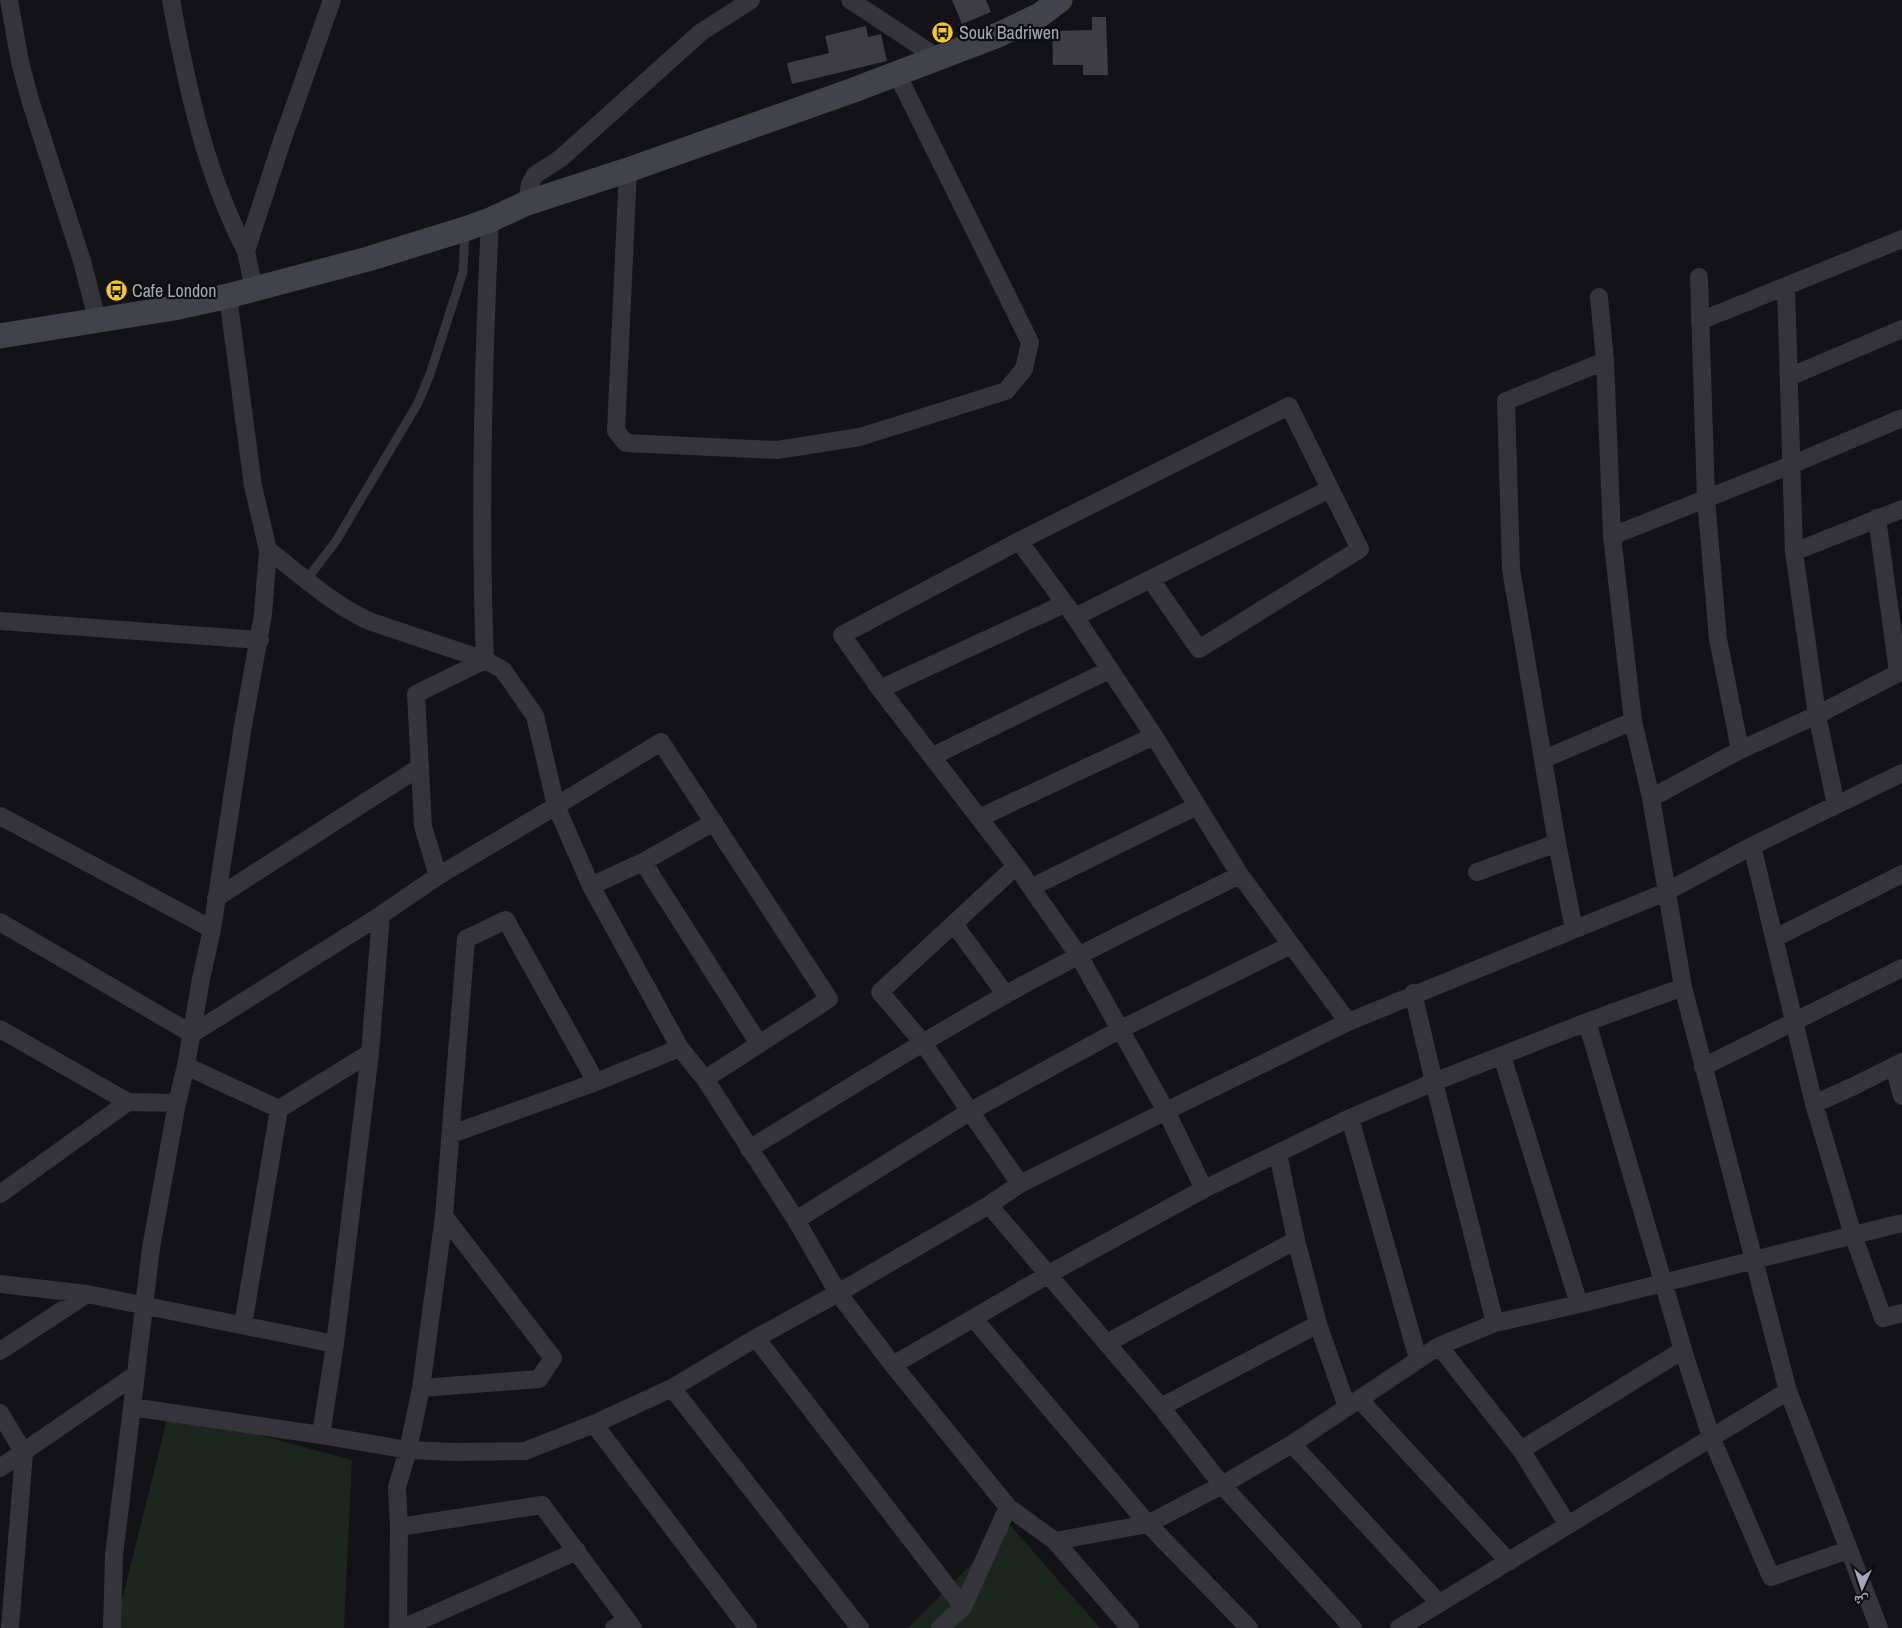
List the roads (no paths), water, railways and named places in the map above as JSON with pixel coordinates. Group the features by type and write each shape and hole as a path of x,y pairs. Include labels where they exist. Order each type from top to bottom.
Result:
{"street":[{"path":"9,0 20,62 31,103 79,252 97,319"},
{"path":"171,0 182,61 210,171 229,220 246,251 251,275 257,288"},
{"path":"246,251 282,141 332,0"},
{"path":"527,203 530,184 535,175 561,158 700,34 751,0"},
{"path":"850,0 938,58"},
{"path":"0,336 174,308 228,296 368,259 465,229 527,203 628,170 897,74 998,35 1040,15 1060,0"},
{"path":"628,170 616,431 626,443 777,450 860,437 1006,391 1024,369 1030,342 897,74"},
{"path":"485,660 482,574 485,327 490,220"},
{"path":"1700,321 1902,239"},
{"path":"1699,277 1706,499 1718,639 1740,750"},
{"path":"1786,287 1794,552 1817,715 1836,805"},
{"path":"112,1628 114,1555 151,1248 177,1103 186,1066 212,929 243,726 264,614 268,550 253,486 228,296"},
{"path":"1599,297 1605,361 1612,536 1633,721 1652,798 1683,987 1788,1391 1879,1628"},
{"path":"1789,377 1902,329"},
{"path":"1574,929 1557,843 1511,568 1506,401 1605,361"},
{"path":"1151,580 1199,649 1360,549 1289,406 1019,541 842,634 880,689 1032,887 1079,956 1166,1111 1204,1189"},
{"path":"1612,536 1791,465 1902,418"},
{"path":"880,689 1151,580 1330,490"},
{"path":"1794,552 1902,509"},
{"path":"1652,798 1740,750 1817,715 1900,671 1894,578 1877,518"},
{"path":"1019,541 1070,611 1154,736 1240,875 1348,1022"},
{"path":"268,550 338,604 355,614 485,660 503,670 534,716 556,806 590,886 680,1048 705,1079 796,1220 838,1293 893,1365 1008,1507 1055,1541 1130,1628"},
{"path":"0,621 260,640"},
{"path":"438,876 423,826 416,694 485,660"},
{"path":"933,756 1109,670"},
{"path":"1544,760 1633,721"},
{"path":"978,818 1154,736"},
{"path":"192,1034 381,915 438,876 661,742 829,999 705,1079"},
{"path":"216,898 420,767"},
{"path":"132,1407 408,1450 455,1452 525,1451 594,1424 672,1388 989,1205 1020,1184 1166,1111 1348,1022 1666,892 1752,846 1902,772"},
{"path":"1032,887 1197,806"},
{"path":"0,816 212,929"},
{"path":"590,886 643,862 714,822"},
{"path":"1477,872 1557,843"},
{"path":"1752,846 1814,1104 1853,1235 1883,1318 1902,1313"},
{"path":"643,862 759,1044"},
{"path":"1016,866 880,992 922,1043 1020,1184"},
{"path":"1775,938 1902,874"},
{"path":"749,1149 922,1043 1006,995 1240,875"},
{"path":"321,1435 335,1344 370,1054 381,915"},
{"path":"398,1628 399,1527 397,1487 408,1450 421,1388 444,1216 452,1134 466,938 506,920 596,1082"},
{"path":"0,922 192,1034"},
{"path":"954,924 1006,995"},
{"path":"796,1220 969,1112 1121,1029 1291,945"},
{"path":"1703,1067 1902,968"},
{"path":"893,1365 1049,1274 1204,1189 1350,1118 1434,1082 1587,1022 1683,987"},
{"path":"1413,994 1495,1323"},
{"path":"1587,1022 1683,1350 1711,1436 1771,1577 1848,1550"},
{"path":"0,1030 128,1102 177,1103"},
{"path":"452,1134 596,1082 680,1048"},
{"path":"242,1325 279,1109 370,1054"},
{"path":"1502,1056 1579,1304"},
{"path":"1814,1104 1898,1064 1902,1096"},
{"path":"186,1066 279,1109"},
{"path":"0,1194 128,1102"},
{"path":"1350,1118 1418,1359"},
{"path":"1278,1154 1296,1240 1318,1324 1353,1403 1509,1562"},
{"path":"989,1205 1161,1407 1222,1485 1352,1628"},
{"path":"421,1388 539,1379 553,1358 444,1216"},
{"path":"1055,1541 1148,1524 1222,1485 1292,1444 1439,1346 1495,1323 1579,1304 1902,1223"},
{"path":"1107,1343 1296,1240"},
{"path":"0,1284 87,1294 335,1344"},
{"path":"0,1351 87,1294"},
{"path":"974,1319 1148,1524 1249,1628"},
{"path":"1161,1407 1318,1324"},
{"path":"756,1338 963,1607"},
{"path":"1439,1346 1521,1450 1568,1524"},
{"path":"1521,1450 1683,1350"},
{"path":"0,1468 135,1375"},
{"path":"672,1388 860,1628"},
{"path":"1399,1628 1711,1436 1788,1391"},
{"path":"0,1413 24,1453 10,1628"},
{"path":"594,1424 748,1628"},
{"path":"1292,1444 1439,1604"},
{"path":"399,1527 542,1505 577,1551 625,1626"},
{"path":"940,1628 963,1607 1008,1507"},
{"path":"403,1628 577,1551"},
{"path":"0,1573 15,1563"}],"lane":[{"path":"307,579 336,542 418,403 430,374 463,272 465,229"}],"place":[{"name":"Souk Badriwen","path":"943,33"},
{"name":"Cafe London","path":"116,291"}]}
